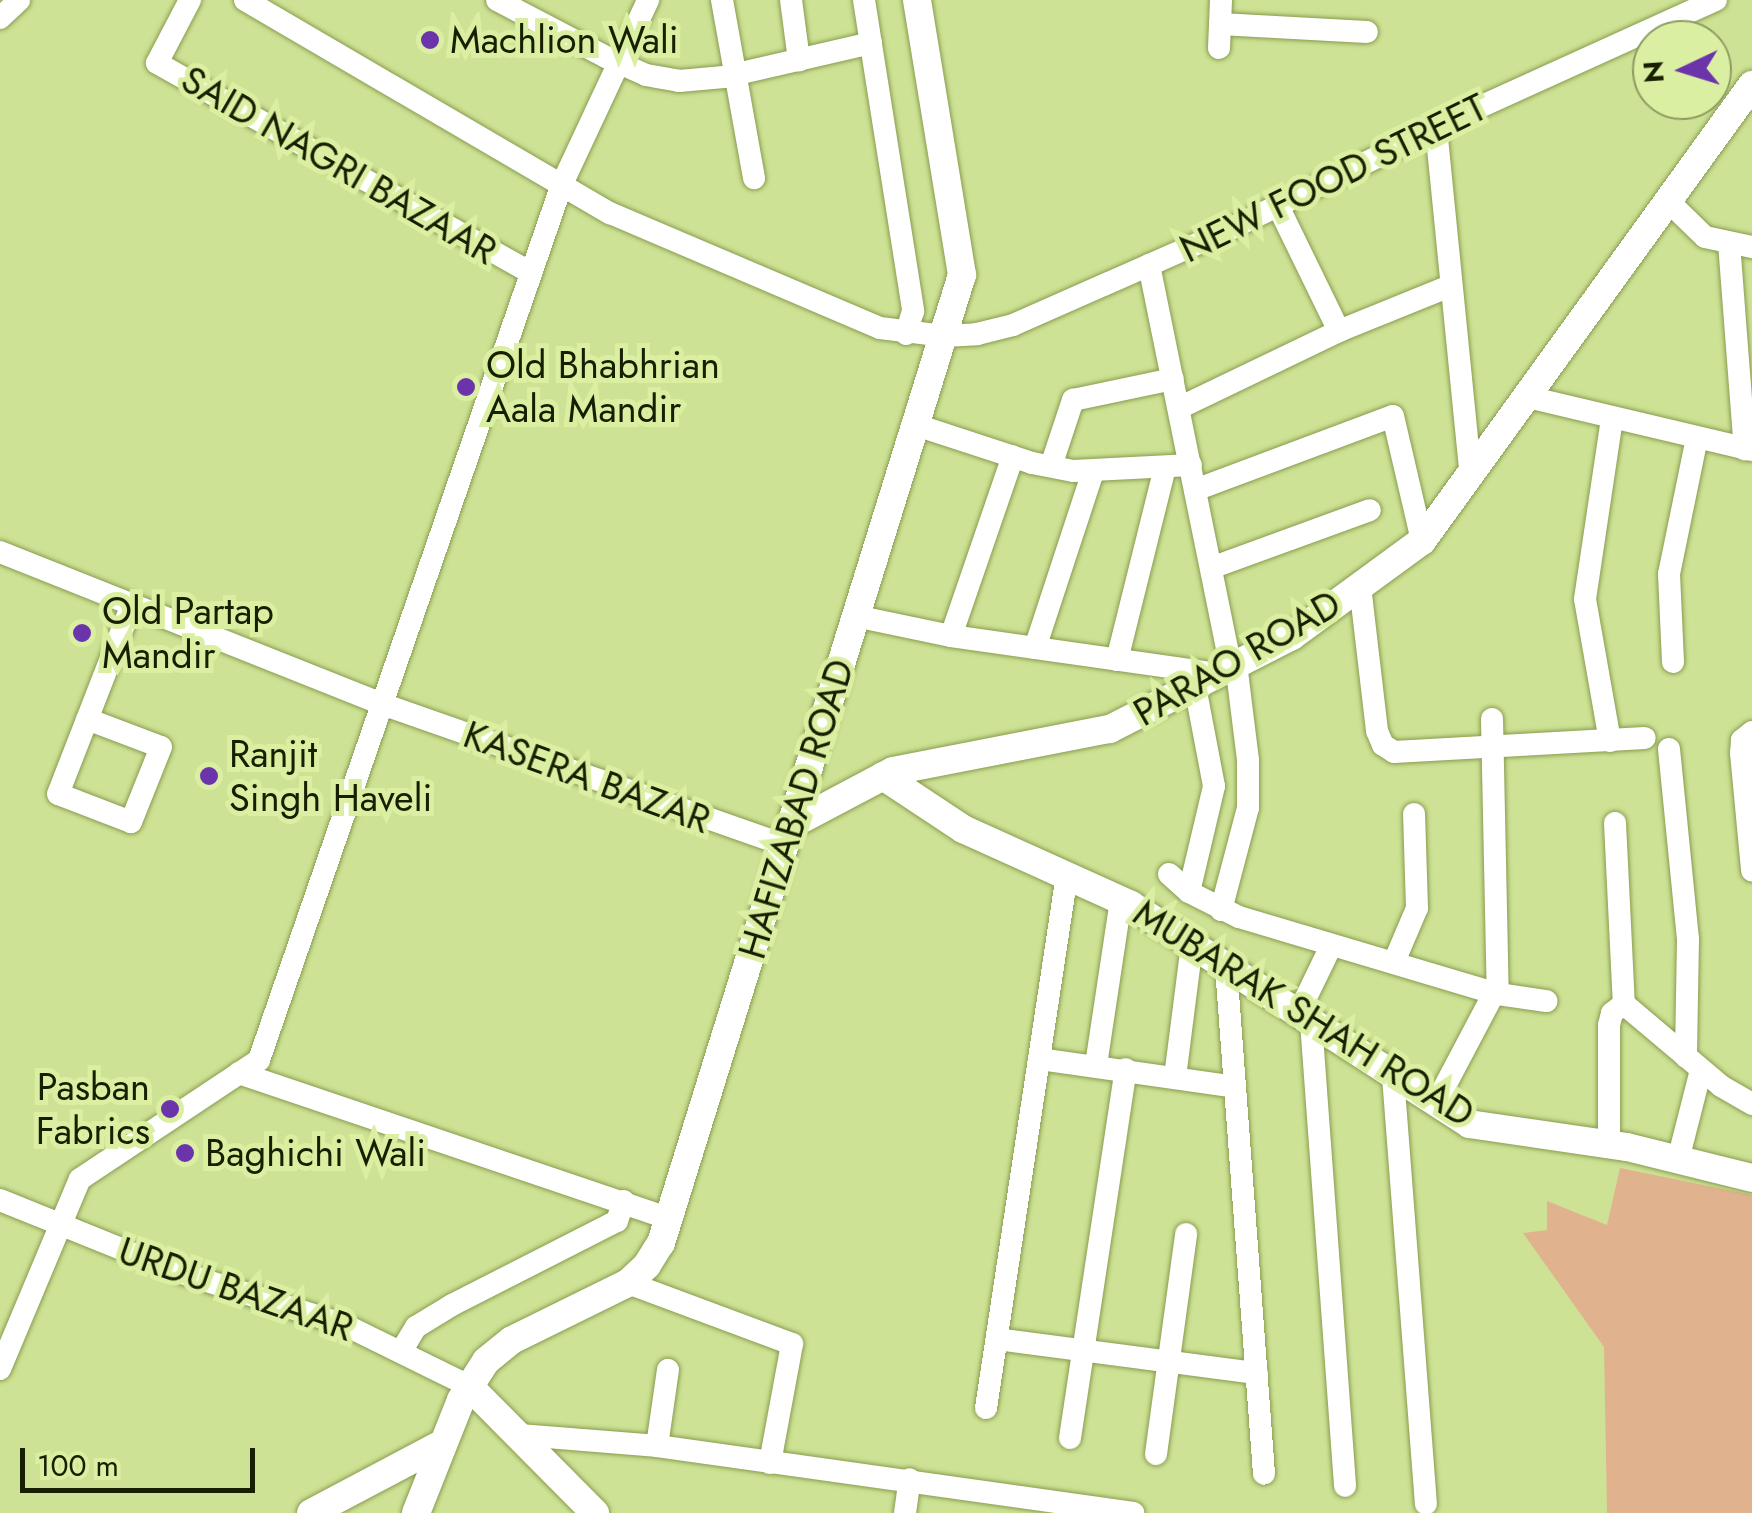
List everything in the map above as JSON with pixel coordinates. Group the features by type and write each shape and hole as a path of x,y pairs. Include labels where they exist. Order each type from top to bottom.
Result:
{"main road":[{"name":"HAFIZABAD ROAD","path":"416,1513 468,1386 486,1360 512,1340 628,1283 648,1266 661,1243 962,276 917,0"},
{"name":"PARAO ROAD","path":"788,835 882,776 1110,730 1292,636 1422,541 1752,85"},
{"name":"MUBARAK SHAH ROAD","path":"882,776 963,829 1120,899 1469,1124 1609,1144 1752,1178"},
{"path":"468,1386 596,1513"},
{"path":"310,1513 442,1443"}],"street":[{"path":"0,18 18,0"},
{"name":"SAID NAGRI BAZAAR","path":"190,0 157,63 531,273"},
{"name":"NEW FOOD STREET","path":"245,0 610,213 733,268 906,334 944,336 977,334 1012,325 1278,206 1436,128 1716,0"},
{"path":"498,0 646,75 679,82 734,74 871,43"},
{"path":"0,1369 80,1179 259,1060 562,184 616,60 648,0"},
{"path":"722,0 754,178"},
{"path":"791,0 800,60"},
{"path":"864,0 913,310 906,334"},
{"path":"1219,48 1221,12 1367,32"},
{"path":"1436,128 1472,477"},
{"path":"1528,398 1748,450 1741,245 1705,237 1669,202"},
{"path":"1278,206 1339,332"},
{"path":"1149,264 1211,568 1220,673 1214,786 1188,892"},
{"path":"1180,408 1339,332 1450,286"},
{"path":"1051,466 1073,400 1173,379"},
{"path":"1195,490 1393,416 1422,541"},
{"path":"1610,741 1584,599 1612,418"},
{"path":"916,425 1013,456 1093,472 1192,464"},
{"path":"1673,662 1669,574 1697,438"},
{"path":"950,636 1013,456"},
{"path":"1117,660 1164,467"},
{"path":"1035,648 1093,472"},
{"path":"1211,568 1370,510"},
{"name":"KASERA BAZAR","path":"0,552 382,704 788,835"},
{"path":"1360,586 1374,714 1383,745 1408,754 1644,738"},
{"path":"87,719 161,747 131,822 58,794 87,719 132,604"},
{"path":"856,616 950,636 1220,673"},
{"path":"1220,673 1248,760 1248,808 1221,910"},
{"path":"1436,1103 1496,994 1492,720"},
{"path":"1747,736 1752,870"},
{"path":"1670,748 1688,939 1694,1064 1678,1160"},
{"path":"1394,962 1417,908 1414,814"},
{"path":"1615,823 1624,1004 1694,1064 1752,1104"},
{"path":"986,1408 1067,874"},
{"path":"1169,874 1188,892 1221,910 1496,994 1546,1001"},
{"path":"1096,1066 1120,899"},
{"path":"1175,1077 1192,945"},
{"path":"1331,946 1304,1018 1345,1486"},
{"path":"1226,967 1264,1474"},
{"path":"1609,1144 1610,1024 1612,1013 1624,1004"},
{"path":"1039,1059 1235,1087"},
{"path":"1070,1438 1126,1069"},
{"path":"238,1073 668,1218"},
{"path":"1394,1076 1426,1504"},
{"name":"URDU BAZAAR","path":"0,1200 176,1270 345,1325 468,1386"},
{"path":"402,1350 407,1335 440,1312 617,1221 624,1201"},
{"path":"1156,1454 1186,1234"},
{"path":"628,1283 792,1344 770,1463"},
{"path":"997,1338 1256,1373"},
{"path":"657,1446 668,1370"},
{"path":"521,1435 657,1446 910,1479 987,1502 1132,1513"},
{"path":"906,1513 910,1479"}],"shaded area":[{"path":"1620,1168 1752,1195 1752,1513 1607,1513 1604,1347 1523,1233 1547,1230 1547,1201 1607,1225"}],"place":[{"name":"Machlion Wali","path":"430,40"},
{"name":"Old Bhabhrian Aala Mandir","path":"466,387"},
{"name":"Old Partap Mandir","path":"82,633"},
{"name":"Ranjit Singh Haveli","path":"209,776"},
{"name":"Pasban Fabrics","path":"170,1109"},
{"name":"Baghichi Wali","path":"185,1153"}]}
